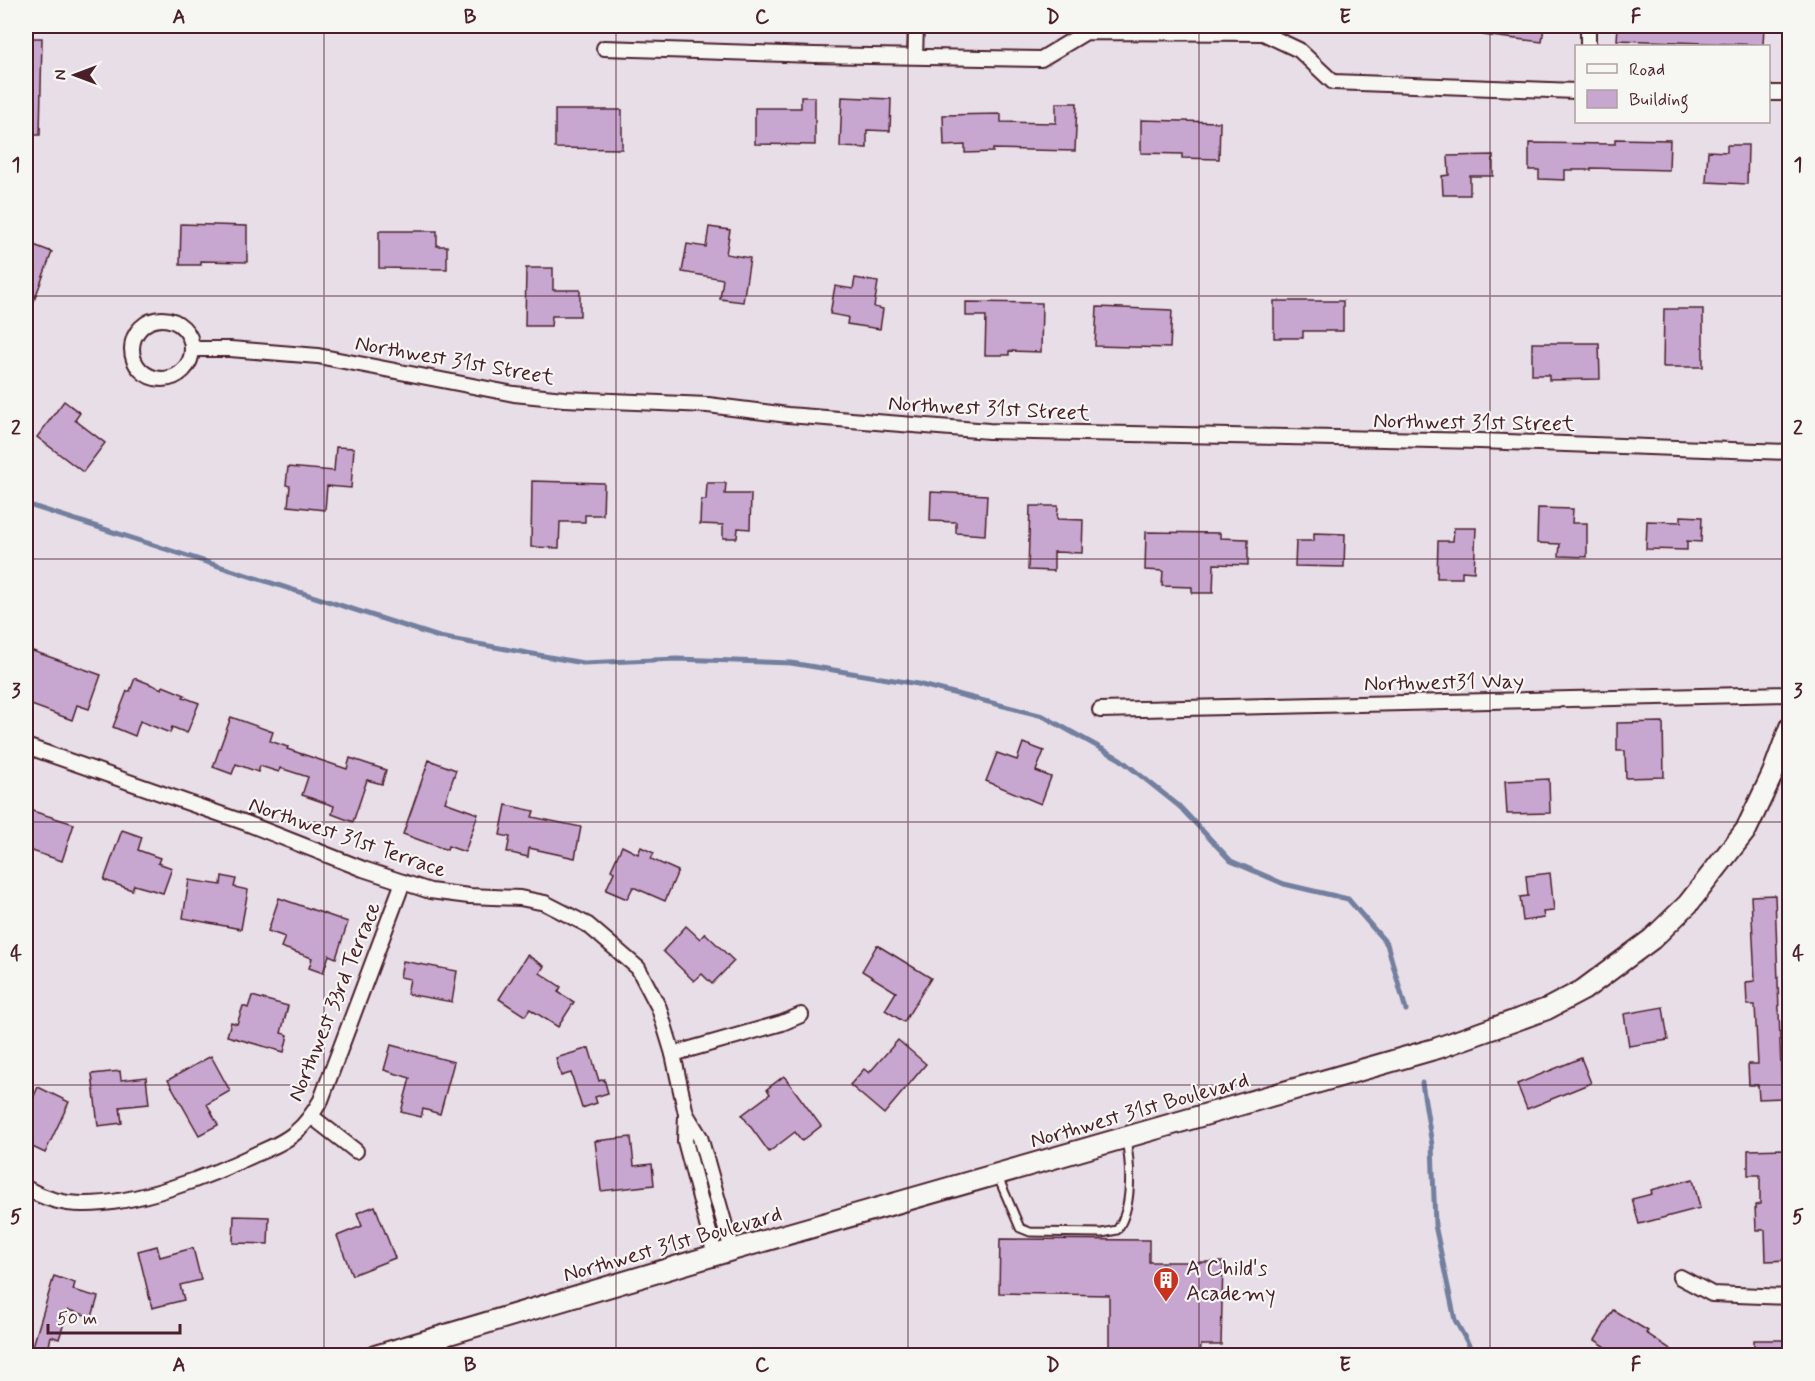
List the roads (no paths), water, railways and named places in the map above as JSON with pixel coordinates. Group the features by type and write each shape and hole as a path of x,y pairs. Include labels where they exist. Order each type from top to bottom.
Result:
{"street":[{"path":"915,56 916,26"},
{"path":"1588,26 1588,45"},
{"path":"604,48 803,55 1041,59 1086,32 1172,29 1263,33 1299,50 1333,82 1575,91"},
{"path":"1770,93 1790,93"},
{"path":"159,319 178,324 186,331 192,349 186,368 169,378 159,379 150,377 141,371 136,364 132,344 141,327 150,321 159,319"},
{"name":"Northwest 31st Street","path":"192,349 230,349 318,356 524,395 708,405 788,415 989,431 1480,441 1790,452"},
{"name":"Northwest31 Way","path":"1100,710 1790,694"},
{"name":"Northwest 31st Boulevard","path":"375,1356 724,1253 1438,1048 1538,1012 1583,990 1652,939 1695,895 1746,830 1773,773 1790,727"},
{"name":"Northwest 31st Terrace","path":"26,746 246,823 430,891 469,896 520,898 545,903 588,925 638,968 659,1008 673,1054 686,1114 700,1137 724,1253"},
{"name":"Northwest 33rd Terrace","path":"26,1188 58,1202 105,1203 139,1196 193,1180 234,1164 295,1133 311,1116 321,1100 403,882"},
{"path":"673,1054 782,1023 801,1015"},
{"path":"311,1116 356,1151"},
{"path":"1680,1277 1712,1294 1790,1297"}],"lane":[{"path":"997,1174 1020,1228 1030,1232 1092,1233 1117,1230 1122,1222 1130,1172 1126,1137"}],"waterway":[{"path":"26,504 439,637 583,663 676,659 791,663 918,684 1043,716 1120,759 1179,806 1231,861 1284,884 1348,899 1387,944 1406,1010"},
{"path":"1422,1083 1432,1145 1435,1225 1455,1320 1475,1356"}],"place":[{"name":"A Child's Academy","path":"1166,1303"}]}
